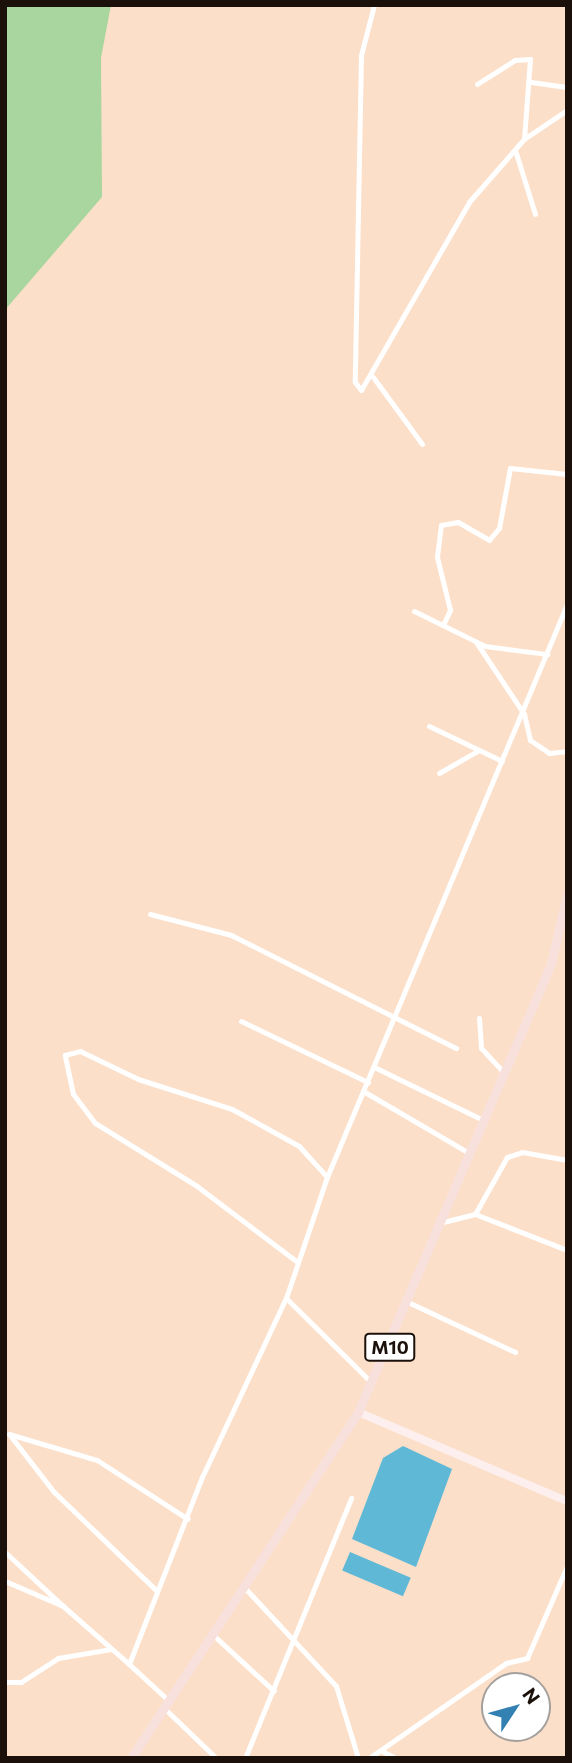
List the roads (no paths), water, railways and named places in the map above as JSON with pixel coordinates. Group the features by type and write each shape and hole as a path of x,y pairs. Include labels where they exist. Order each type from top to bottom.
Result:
{"main road":[{"name":"M10","path":"131,1758 358,1412 410,1303 551,963 567,899"},
{"path":"358,1412 567,1501"}],"street":[{"path":"374,5 361,55 358,388 373,377 469,202 524,139 567,110"},
{"path":"477,84 527,58 533,64 524,139"},
{"path":"531,82 567,87"},
{"path":"515,150 535,214"},
{"path":"373,377 422,444"},
{"path":"443,625 450,610 437,557 441,525 458,522 489,540 499,528 510,468 567,474"},
{"path":"129,1664 157,1591 286,1298 296,1261 327,1177 524,714 567,604"},
{"path":"414,611 476,642 547,654"},
{"path":"476,642 524,714 533,744 549,753 567,751"},
{"path":"429,726 502,761"},
{"path":"439,773 479,750"},
{"path":"150,914 231,934 456,1048"},
{"path":"479,1018 481,1048 505,1074"},
{"path":"241,1020 368,1082"},
{"path":"296,1261 197,1186 95,1123 73,1094 65,1055 80,1051 138,1079 222,1104 299,1146 327,1177"},
{"path":"374,1067 485,1121"},
{"path":"363,1091 472,1154"},
{"path":"475,1214 508,1157 523,1152 567,1160"},
{"path":"443,1222 475,1214 567,1250"},
{"path":"286,1298 372,1383"},
{"path":"410,1303 515,1352"},
{"path":"157,1591 54,1492 9,1434 97,1460 188,1519"},
{"path":"245,1758 351,1497"},
{"path":"5,1552 129,1664 216,1758"},
{"path":"369,1758 506,1663 527,1658 567,1566"},
{"path":"5,1581 63,1606"},
{"path":"244,1587 336,1686 358,1758"},
{"path":"212,1634 274,1691"},
{"path":"5,1682 21,1682 58,1658 111,1649"},
{"path":"382,1751 395,1758"}],"water":[{"path":"403,1446 452,1469 416,1567 352,1539 383,1458"},
{"path":"350,1552 411,1578 403,1596 342,1570"}]}
